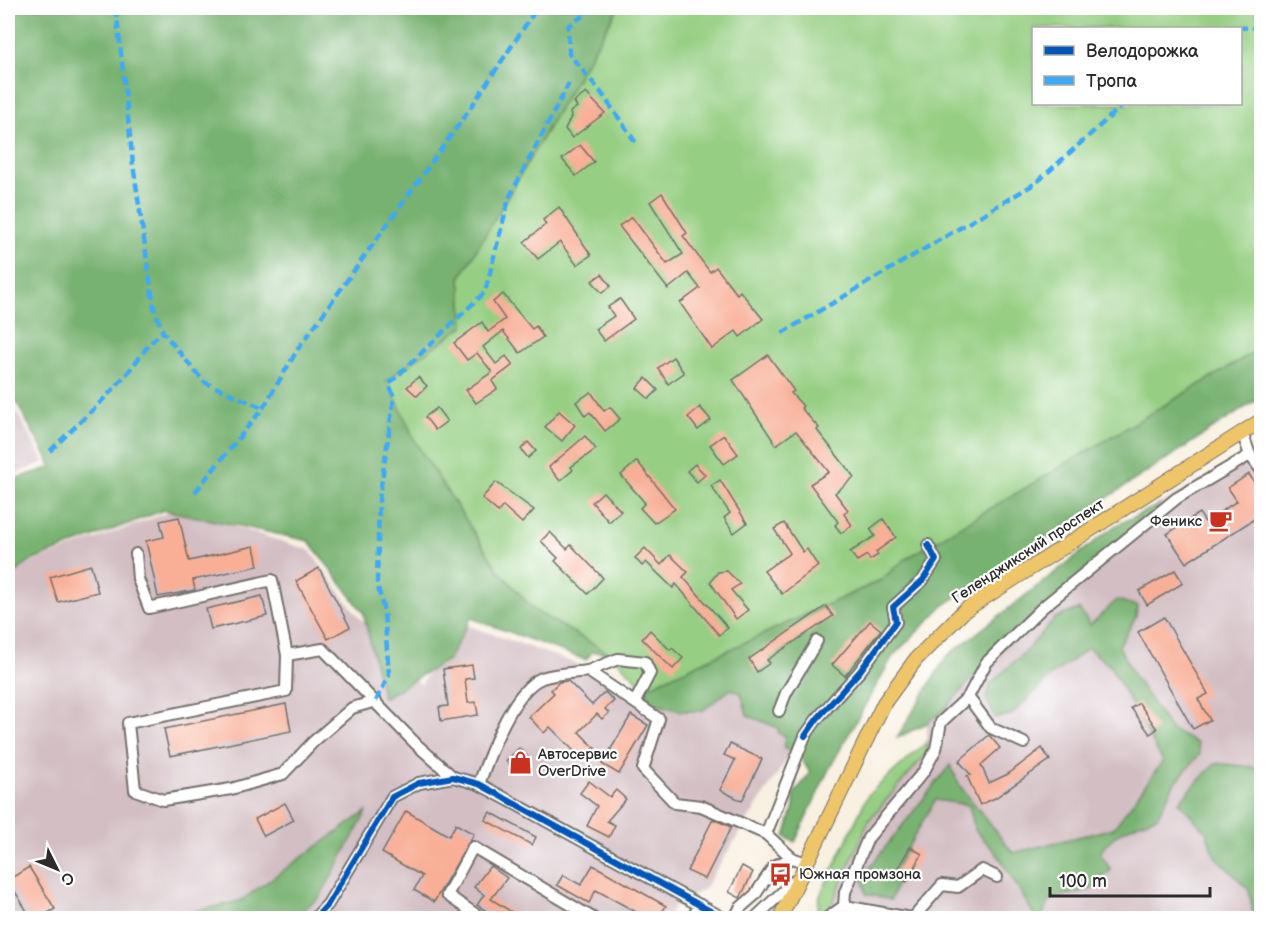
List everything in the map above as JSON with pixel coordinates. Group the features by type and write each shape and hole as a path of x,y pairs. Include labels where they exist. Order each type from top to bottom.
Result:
{"main road":[{"name":"Геленджикский проспект","path":"780,918 884,703 936,637 965,610 1262,420"}],"street":[{"path":"1242,432 1250,455 1262,471"},
{"path":"844,906 845,892 868,838 924,771 936,749 941,722 968,697 986,663 1043,607 1177,498 1250,455"},
{"path":"766,834 805,736 817,718 860,671 896,622 893,607 923,579 936,561 928,545"},
{"path":"136,554 138,579 149,608 272,580 287,655 286,691 128,723 135,790 163,800 231,789 283,774 313,742 352,708 376,701"},
{"path":"779,711 786,693 818,641"},
{"path":"287,655 323,649 417,745 453,777"},
{"path":"479,784 496,735 526,691 542,678 588,671 618,659 645,662 650,673 635,702"},
{"path":"588,671 659,719 643,769 675,803 701,806 766,834 792,858 804,865 789,887 755,918"},
{"path":"968,697 991,728 1024,743"},
{"path":"315,918 328,904 392,797 419,783 453,777 479,784 723,918"},
{"path":"481,918 447,895 473,847 593,918"},
{"path":"735,918 740,908 755,895 774,866 792,858"},
{"path":"827,918 844,906 912,918 942,885 958,887 982,870 997,877"},
{"path":"692,918 700,904"}],"shaded area":[{"path":"8,396 44,462 8,477"},
{"path":"1261,446 1261,768 1215,763 1179,802 1206,832 1215,856 1249,890 1254,918 815,918 828,912 869,820 927,754 927,723 944,710 994,655 1146,524 1159,505"},
{"path":"178,509 309,550 359,617 421,685 458,622 646,688 740,657 811,721 704,889 674,906 669,918 8,918 8,579 19,567"}],"green space":[{"path":"8,8 618,8 460,278 464,326 385,381 389,384 417,445 499,571 535,611 609,653 592,652 586,660 471,618 449,659 383,698 363,612 309,541 164,510 28,562 8,580 8,481 52,467 8,387"},
{"path":"618,8 1253,8 1261,20 1261,348 904,560 881,580 646,688 609,653 535,611 499,571 417,445 389,384 385,381 464,326 460,278"},
{"path":"1261,348 1261,397 944,605 893,656 828,771 795,842 785,837 794,806 794,794 810,773 801,758 784,748 785,736 778,733 778,728 747,715 741,693 731,689 702,711 681,711 652,703 645,693 648,691 640,687 646,688 881,580 904,560"},
{"path":"1159,505 1146,524 994,655 944,710 927,723 897,738 946,657 1115,526"},
{"path":"1117,600 1137,606 1136,617 1119,646 1134,676 1171,730 1197,743 1200,754 1174,784 1158,816 1141,822 1111,839 1100,853 1111,870 1092,889 1051,899 1041,918 1036,918 998,855 975,830 969,805 935,800 892,875 897,882 891,900 866,894 862,877 950,765 960,786 1013,853 1114,828 1163,761 1110,666 1088,648 1047,679 1011,715 995,718 986,698 989,685 1027,650 1055,618 1079,609 1090,625"},
{"path":"928,741 927,753 869,820 828,912 817,916 819,898 868,795"},
{"path":"1215,763 1261,768 1261,918 1254,918 1249,890 1215,856 1206,832 1179,802"},
{"path":"367,811 320,897 293,918 165,918 240,901"}],"building":[{"path":"586,93 605,113 572,138 565,129 571,117 570,112 577,107 574,102"},
{"path":"580,145 594,162 576,176 562,159"},
{"path":"662,193 687,233 683,236 710,272 716,267 737,294 740,291 763,319 740,337 736,331 712,349 680,303 700,288 688,273 668,289 619,226 632,217 667,264 683,254 650,202"},
{"path":"559,207 591,255 577,265 560,242 538,259 524,242 546,224 543,220"},
{"path":"602,274 611,286 602,293 592,281"},
{"path":"503,294 532,329 536,326 543,337 520,353 503,331 483,347 496,364 506,356 513,365 492,381 497,389 476,403 466,390 492,372 477,353 467,360 454,343 482,322 488,332 505,319 493,302"},
{"path":"620,299 634,319 604,341 595,329 614,316 608,307"},
{"path":"768,355 794,391 791,393 803,406 801,408 819,428 817,430 854,477 835,493 848,510 844,514 852,525 841,533 835,525 838,522 810,484 829,472 796,431 776,445 733,380"},
{"path":"673,357 684,373 668,384 658,368"},
{"path":"418,377 427,386 417,396 407,387"},
{"path":"646,378 658,390 649,399 637,388"},
{"path":"591,392 604,411 610,407 620,419 605,431 590,412 585,416 576,402"},
{"path":"700,407 711,420 698,430 688,417"},
{"path":"437,408 447,421 435,430 425,417"},
{"path":"559,411 575,425 562,441 545,427"},
{"path":"724,435 738,454 724,464 710,445"},
{"path":"585,436 596,449 571,467 573,470 560,481 549,467"},
{"path":"528,442 536,451 528,458 521,449"},
{"path":"637,461 675,509 654,523 640,508 645,503 621,475"},
{"path":"695,464 705,475 697,482 687,471"},
{"path":"1249,474 1262,495 1262,514 1186,563 1167,534 1199,513 1205,522 1237,501 1228,488"},
{"path":"720,480 747,523 734,533 724,518 730,513 711,486"},
{"path":"496,482 534,510 522,523 503,506 498,512 482,498"},
{"path":"603,492 621,511 609,522 592,502"},
{"path":"179,517 189,561 254,546 258,566 193,580 195,590 158,597 146,541 164,537 160,521"},
{"path":"883,519 896,537 876,552 878,555 870,560 867,555 857,561 850,552 875,536 870,529"},
{"path":"784,523 803,552 807,549 818,566 782,594 764,571 790,553 774,529"},
{"path":"550,532 567,549 571,545 603,578 588,594 555,561 558,558 541,541"},
{"path":"645,548 661,565 670,555 688,572 683,577 728,628 719,635 676,584 673,588 646,562 642,566 635,558"},
{"path":"91,565 98,592 58,602 50,577"},
{"path":"319,568 350,627 328,639 296,581"},
{"path":"1175,570 1183,583 1147,605 1139,591"},
{"path":"727,571 740,584 731,590 748,610 736,619 710,582 718,572"},
{"path":"262,596 267,616 211,629 206,609"},
{"path":"826,606 833,616 767,660 770,663 757,672 749,659"},
{"path":"1164,617 1208,694 1198,699 1210,720 1193,729 1138,632"},
{"path":"870,621 881,630 845,676 832,665"},
{"path":"650,630 670,650 672,648 683,658 673,669 642,639"},
{"path":"472,665 474,678 465,679 468,703 476,702 478,715 441,721 439,707 448,706 443,669"},
{"path":"568,681 592,705 605,692 614,701 605,709 609,713 602,719 597,714 579,732 595,748 583,760 550,727 544,733 529,717 554,693 551,690 559,682"},
{"path":"1139,703 1157,729 1150,734 1131,708"},
{"path":"286,704 291,731 170,756 164,729"},
{"path":"631,715 648,725 619,774 602,764"},
{"path":"989,735 1000,748 981,765 989,783 1008,774 1042,748 1050,760 995,798 980,805 967,776 971,775 959,761"},
{"path":"730,744 762,759 742,801 720,790 735,760 724,755"},
{"path":"519,748 530,759 516,772 506,761"},
{"path":"589,781 610,797 616,790 626,799 607,821 615,825 609,837 587,826 597,806 580,793"},
{"path":"285,803 294,820 264,836 255,819"},
{"path":"406,811 449,836 456,824 474,834 434,902 414,890 422,876 382,853"},
{"path":"490,812 536,837 532,845 485,820"},
{"path":"713,819 731,827 705,879 687,871"},
{"path":"910,847 922,854 907,882 894,875"},
{"path":"593,865 666,906 658,918 637,918 640,914 596,890 589,903 557,885 563,875 581,885"},
{"path":"490,866 507,878 491,899 521,918 497,918 477,905 484,895 474,887"},
{"path":"742,866 753,872 740,898 729,892"},
{"path":"29,867 55,909 39,918 31,918 8,880"}],"marked path":[{"path":"116,8 133,164 154,308 163,332 204,382 263,408"},
{"path":"195,492 263,408 298,349 467,113 537,8"},
{"path":"595,8 568,26 569,54 600,91 636,143"},
{"path":"1242,28 1262,27"},
{"path":"376,701 389,675 384,612 377,583 379,500 394,397 389,384 485,292 509,198 569,83"},
{"path":"782,333 1036,183 1123,105"},
{"path":"50,451 106,397 163,332"}],"cycle path":[{"path":"805,736 817,719 860,671 896,622 893,607 923,580 936,560 928,545"},
{"path":"315,918 328,904 392,797 419,783 453,777 479,784 723,918"}],"place":[{"name":"Феникс","path":"1220,521"},
{"name":"Автосервис OverDrive","path":"520,763"},
{"name":"Южная промзона","path":"781,874"}]}
